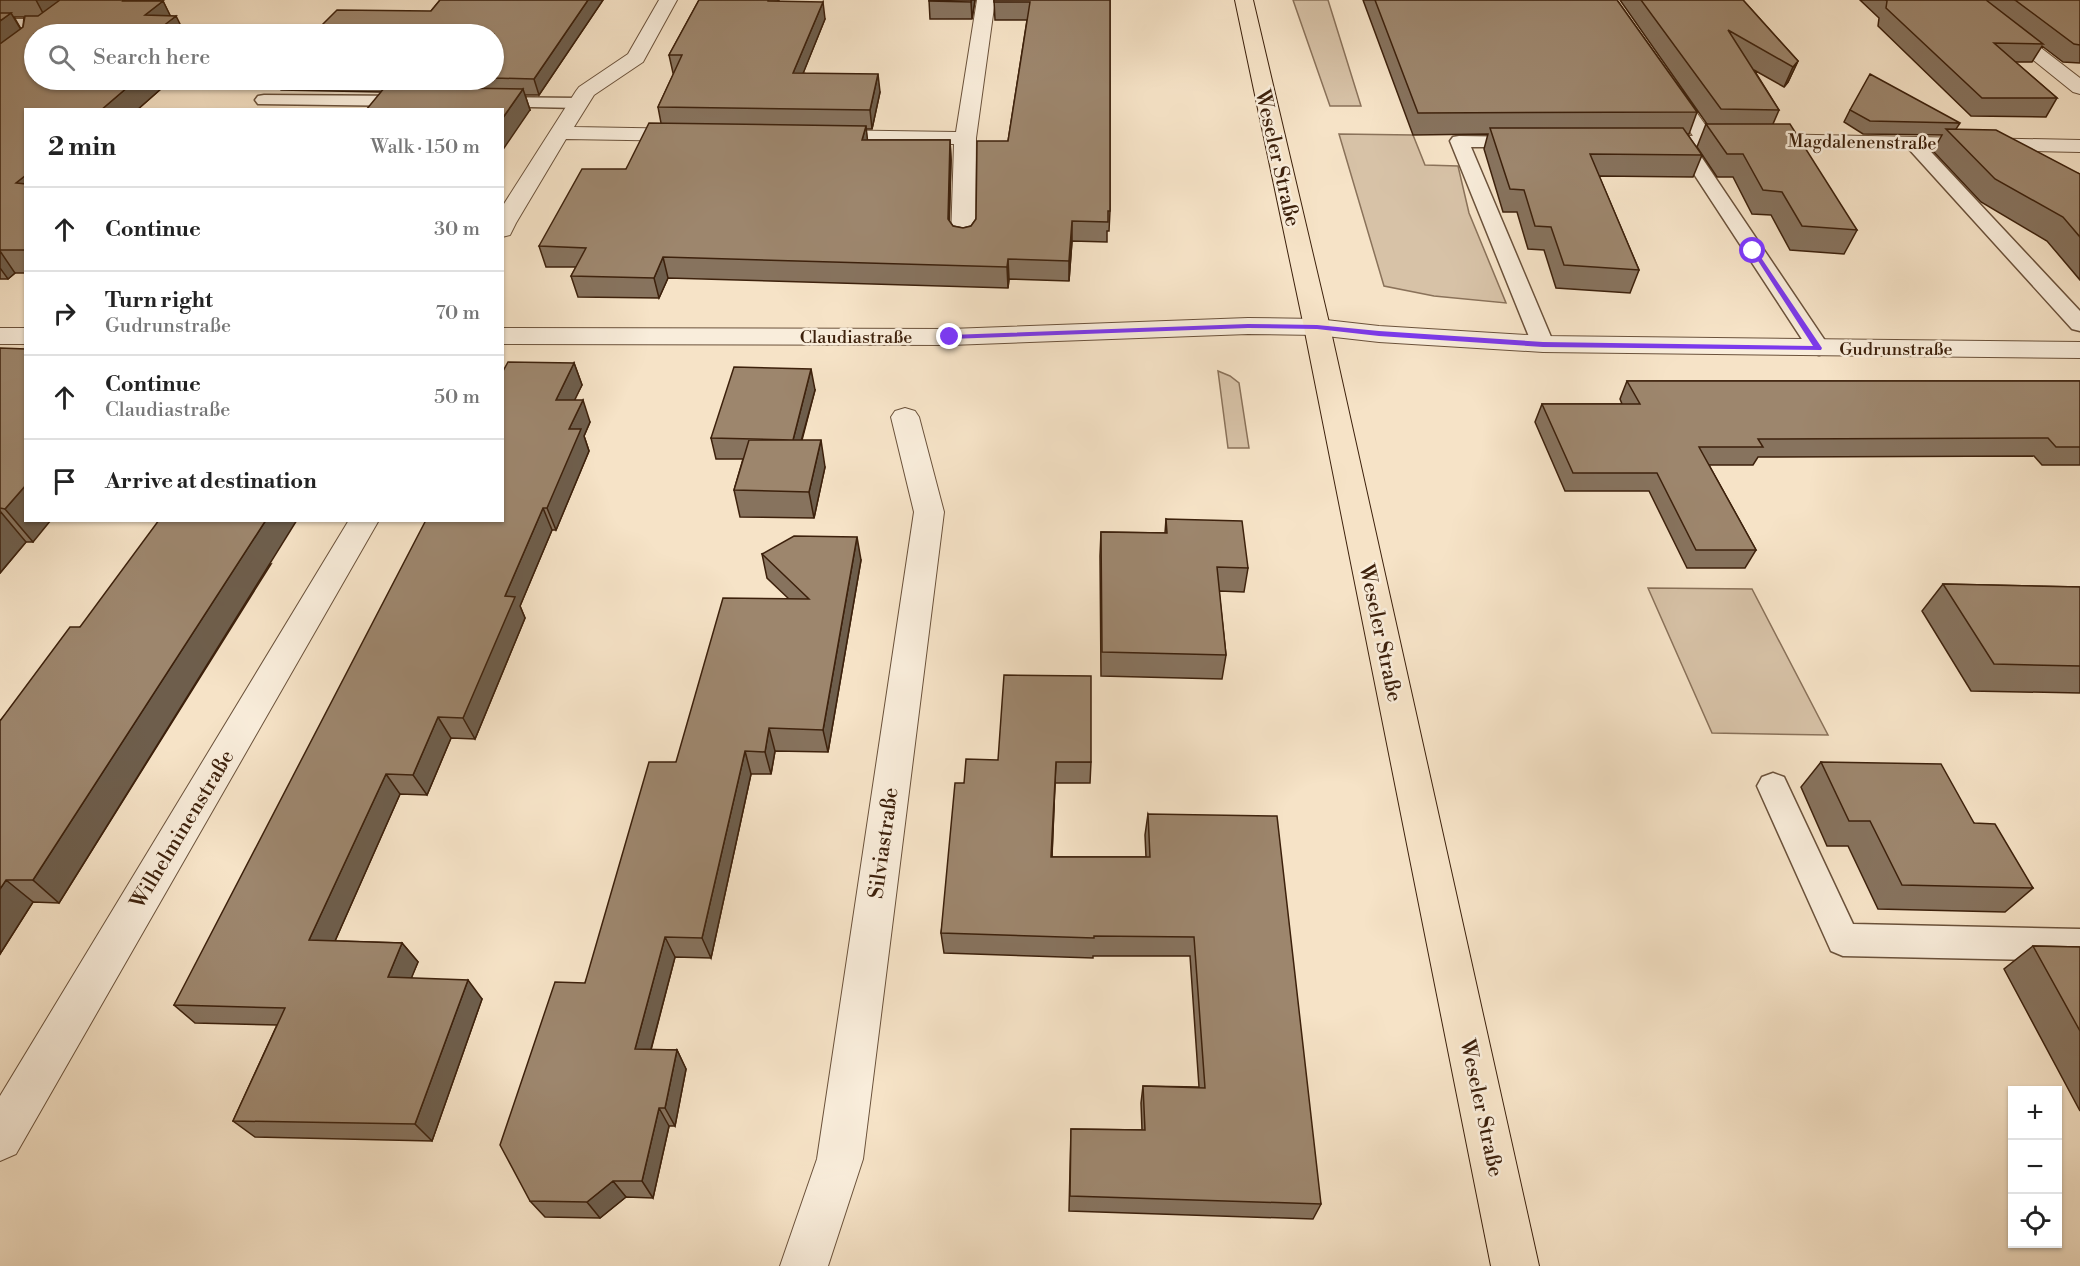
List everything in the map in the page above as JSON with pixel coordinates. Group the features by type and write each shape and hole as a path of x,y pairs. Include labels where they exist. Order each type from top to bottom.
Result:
{"main road":[{"name":"Weseler Straße","path":"1244,0 1317,327 1515,1266"}],"street":[{"path":"504,223 586,91 636,58 668,0"},
{"path":"963,239 965,138 986,0"},
{"path":"1968,0 2080,88"},
{"path":"52,24 67,13"},
{"path":"0,25 24,31"},
{"path":"1660,74 1705,138"},
{"path":"560,133 715,135"},
{"path":"798,136 965,138"},
{"name":"Magdalenenstraße","path":"1705,138 2080,146"},
{"name":"Claudiastraße","path":"504,336 950,337 1248,326 1317,327"},
{"name":"Gudrunstraße","path":"1317,327 1379,334 1543,344 2080,350"},
{"path":"0,336 24,336"},
{"name":"Silviastraße","path":"804,1266 840,1159 929,512 905,417"},
{"name":"Wilhelminenstraße","path":"0,1138 363,522"}],"lane":[{"path":"264,100 427,101"},
{"path":"474,102 578,103"},
{"path":"1658,142 1682,142 1705,138"},
{"path":"1538,142 1459,141 1543,344"},
{"path":"1682,142 1819,348"},
{"path":"1913,142 2080,324"},
{"path":"1773,786 1843,940 2080,945"}],"shaded area":[{"path":"1293,0 1328,0 1361,106 1330,106"},
{"path":"1339,134 1413,135 1425,165 1458,166 1469,213 1506,303 1434,296 1384,286"},
{"path":"1218,371 1239,383 1249,448 1228,448"},
{"path":"1648,588 1752,589 1828,735 1712,733"}],"building":[{"path":"60,0 124,0 163,1 145,15 176,16 166,24 24,24 24,90 124,90 103,108 24,108 24,177 16,183 24,184 24,250 0,250 0,44 23,27 25,16 38,16"},
{"path":"440,0 588,0 534,79 504,78 504,24 323,24 337,10 431,11"},
{"path":"699,0 823,2 793,73 878,74 870,110 658,107 682,55 669,55"},
{"path":"971,0 971,2 929,1"},
{"path":"994,0 1110,0 1110,211 1108,211 1108,222 1072,221 1069,261 1008,259 1007,267 663,257 654,278 571,276 586,248 539,246 582,169 626,169 649,123 866,126 862,140 950,140 948,219 953,226 963,228 971,226 976,219 977,141 1008,141 1030,2 994,2"},
{"path":"1375,0 1617,0 1697,112 1418,113"},
{"path":"1641,0 1743,0 1798,61 1793,67 1728,30 1779,110 1721,109"},
{"path":"1886,0 1986,0 2043,44 1994,43 2057,98 1982,98 1886,8"},
{"path":"2015,0 2080,0 2080,45 2074,44"},
{"path":"0,13 11,13 0,21"},
{"path":"1870,74 1960,123 1870,121 1850,110"},
{"path":"523,89 504,116 504,108 368,108 383,90"},
{"path":"1706,124 1790,124 1857,230 1802,226 1782,192 1763,190 1743,154 1727,154"},
{"path":"1490,128 1683,128 1702,155 1590,154 1639,270 1564,265 1551,227 1535,226 1524,190 1510,189"},
{"path":"1946,129 1996,130 2080,174 2080,237 2063,217 1995,179"},
{"path":"0,348 24,349 24,487 5,509 0,508"},
{"path":"508,362 574,363 556,400 583,400 569,429 581,429 547,508 543,508 505,596 515,597 463,718 438,717 413,775 386,774 309,940 402,943 388,977 468,980 415,1124 233,1121 285,1008 174,1005 425,522 504,522 504,369"},
{"path":"734,367 811,369 793,440 711,438"},
{"path":"1627,381 2080,381 2080,447 2056,447 2048,438 1758,439 1763,447 1699,447 1756,550 1696,550 1657,473 1573,473 1542,404 1640,404"},
{"path":"749,440 821,440 809,492 734,490"},
{"path":"1166,519 1242,521 1248,568 1217,567 1226,655 1102,652 1101,532 1167,533"},
{"path":"158,522 265,522 33,880 6,880 0,889 0,721 70,627 80,627"},
{"path":"794,536 857,537 823,730 769,728 765,752 745,751 702,938 665,937 635,1049 677,1050 665,1108 659,1108 642,1181 613,1181 587,1202 530,1201 500,1145 555,982 585,983 649,762 676,762 723,598 809,599 762,554"},
{"path":"1943,584 2080,587 2080,666 1994,664"},
{"path":"1004,675 1091,676 1091,762 1056,762 1051,857 1150,857 1148,814 1277,816 1321,1204 1070,1196 1071,1129 1145,1130 1143,1086 1205,1088 1194,937 1094,936 1094,938 941,933 955,783 964,783 966,759 998,760"},
{"path":"1821,762 1941,764 1974,823 1995,824 2033,888 1902,885 1870,821 1849,821"},
{"path":"2033,946 2080,947 2080,1031"}],"route":[{"path":"950,337 1248,326 1317,327 1379,334 1543,344 1819,348 1753,251"}]}
